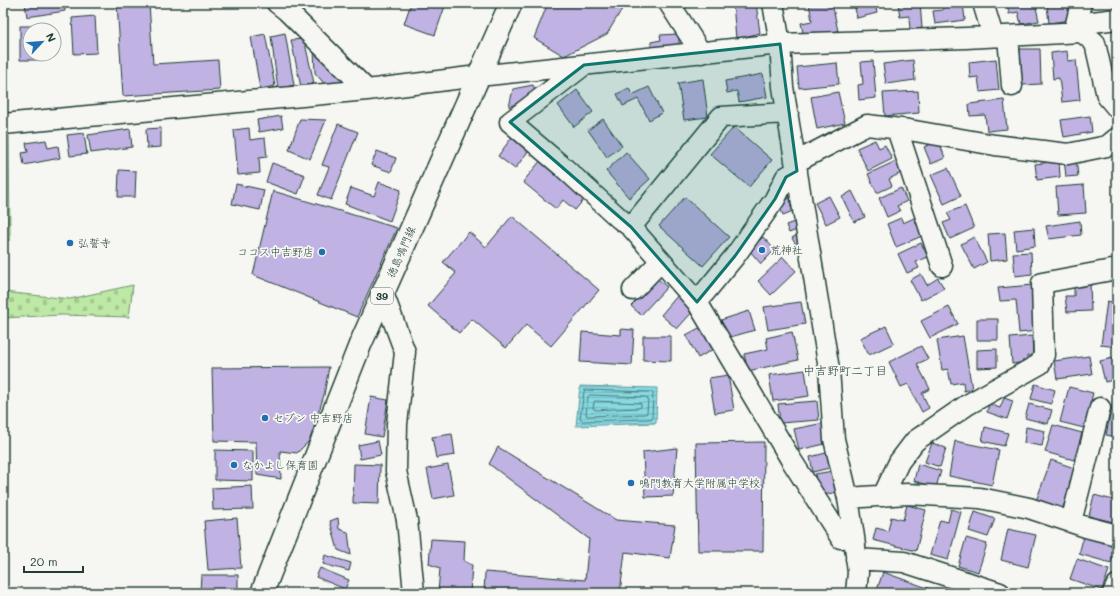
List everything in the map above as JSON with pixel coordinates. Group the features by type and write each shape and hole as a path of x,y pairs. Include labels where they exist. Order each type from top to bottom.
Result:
{"main road":[{"name":"徳島鳴門線","path":"262,593 360,344 511,3"}],"street":[{"path":"278,3 367,90"},
{"path":"668,3 701,52"},
{"path":"773,3 780,44 783,87 829,369 834,439 848,498 854,537 858,573 856,593"},
{"path":"983,3 1000,36 1012,86"},
{"path":"1075,28 1080,3"},
{"path":"3,124 367,90 478,76 780,44 1000,36 1075,28 1117,19"},
{"path":"1075,28 1095,43 1107,96 1117,108"},
{"path":"584,65 510,122 564,167 620,219 631,227 697,302 782,445 841,538 854,537"},
{"path":"631,227 721,117 788,113"},
{"path":"697,302 735,256 775,199 786,177 797,167 867,125 995,145 1068,154 1107,146 1117,138"},
{"path":"897,129 942,266"},
{"path":"633,290 661,261"},
{"path":"883,496 899,462 915,441 967,405 1040,364 1044,355 1042,283 1117,269"},
{"path":"383,293 405,352 397,424 396,471 407,520 414,593"},
{"path":"1071,522 1100,408"},
{"path":"848,498 907,494 980,498 1029,508 1117,535"},
{"path":"856,559 904,562 1000,593"},
{"path":"1113,593 1117,585"}],"highlighted area":[{"path":"780,44 797,171 786,177 775,199 735,256 697,302 631,227 510,122 584,65"}],"green space":[{"path":"3,136 9,136 10,240 3,241"},
{"path":"133,285 129,317 62,315 3,318 3,292 70,299"}],"water":[{"path":"580,386 657,388 656,423 576,426"}],"building":[{"path":"25,3 64,3 65,11 27,17"},
{"path":"117,3 149,3 153,64 218,60 220,90 123,96"},
{"path":"344,3 354,3 350,8"},
{"path":"411,3 446,3 435,35 404,24"},
{"path":"548,3 625,4 607,34 564,56 534,38"},
{"path":"733,3 756,3 760,33 736,39"},
{"path":"809,3 832,3 838,31 804,38 801,23 812,21"},
{"path":"854,3 875,3 877,13 857,18"},
{"path":"898,3 920,3 922,28 910,30 909,16 900,17"},
{"path":"942,3 963,3 965,20 935,24 933,11 943,10"},
{"path":"1007,3 1035,3 1039,21 1021,24 1018,12 1009,14"},
{"path":"1070,3 1071,20 1049,23 1047,5"},
{"path":"95,16 97,53 74,54 72,18"},
{"path":"20,26 22,26 22,60 20,60"},
{"path":"285,33 294,85 278,89 271,36"},
{"path":"265,34 275,86 260,89 251,37"},
{"path":"679,34 679,46 651,52 651,42 661,40 660,35"},
{"path":"3,37 5,37 6,49 3,49"},
{"path":"304,39 314,83 301,87 291,40"},
{"path":"314,49 354,87 329,89 315,73"},
{"path":"1020,49 1040,49 1041,84 1022,85"},
{"path":"1067,51 1068,61 1076,60 1080,100 1062,102 1059,78 1053,79 1051,53"},
{"path":"996,59 999,90 980,92 978,77 970,78 969,62"},
{"path":"913,60 915,80 886,84 883,64"},
{"path":"873,61 876,98 859,100 858,85 863,84 861,62"},
{"path":"837,63 839,84 799,88 797,67"},
{"path":"763,74 767,97 739,102 737,91 727,93 725,81"},
{"path":"703,79 708,117 684,120 678,83"},
{"path":"533,85 537,93 509,107 513,89"},
{"path":"649,87 662,113 649,120 638,99 623,106 617,94 629,88 632,95"},
{"path":"577,90 593,112 574,127 558,105"},
{"path":"918,91 919,113 885,116 883,93"},
{"path":"838,92 845,123 817,129 811,97"},
{"path":"1004,100 1007,129 987,131 985,115 970,116 969,104"},
{"path":"281,116 283,128 259,132 257,120"},
{"path":"1090,116 1092,132 1064,137 1061,120"},
{"path":"300,119 326,120 310,159 289,150"},
{"path":"603,119 622,146 607,157 588,130"},
{"path":"338,124 358,132 331,200 318,195 329,167 322,165"},
{"path":"734,127 772,160 749,187 710,154"},
{"path":"161,128 161,147 147,148 146,129"},
{"path":"249,128 250,140 265,138 267,157 259,158 260,173 238,175 234,130"},
{"path":"130,129 132,147 91,153 88,135"},
{"path":"84,133 87,154 70,156 67,135"},
{"path":"512,137 529,150 515,169 498,156"},
{"path":"46,140 48,148 58,146 60,158 24,165 22,153 28,152 26,143"},
{"path":"875,140 879,148 885,145 892,159 868,171 857,148"},
{"path":"939,141 945,158 931,164 924,147"},
{"path":"377,151 396,158 391,172 371,165"},
{"path":"626,152 650,179 629,198 606,171"},
{"path":"1076,158 1078,176 1066,177 1064,159"},
{"path":"541,160 586,197 575,210 563,200 556,209 523,182"},
{"path":"896,161 901,173 889,179 892,186 877,193 868,174"},
{"path":"1059,161 1060,177 1037,180 1035,164"},
{"path":"272,163 305,175 298,194 266,182"},
{"path":"948,168 961,196 944,204 931,175"},
{"path":"119,170 136,171 135,197 118,197"},
{"path":"379,182 401,190 390,221 345,204 351,188 374,196"},
{"path":"236,184 264,190 260,210 232,204"},
{"path":"1084,185 1086,213 1058,215 1056,187"},
{"path":"901,188 907,201 897,206 900,211 887,217 879,198"},
{"name":"ココス中吉野店","path":"273,191 397,228 357,317 253,275"},
{"path":"852,191 865,217 854,222 842,197"},
{"path":"829,196 840,217 826,224 815,203"},
{"path":"685,197 729,237 703,266 659,226"},
{"path":"792,197 795,203 790,205 793,211 783,215 778,203"},
{"path":"965,206 974,228 950,239 943,223 951,220 947,213"},
{"path":"512,216 599,290 551,346 526,325 506,348 472,319 459,333 428,306 456,273 443,262 469,232 486,247"},
{"path":"901,218 903,223 914,218 922,236 896,247 887,224"},
{"path":"1080,221 1081,235 1049,239 1046,226"},
{"path":"794,222 797,230 789,233 786,225"},
{"path":"1034,228 1035,246 1016,249 1014,230"},
{"path":"1005,233 1007,259 990,261 988,234"},
{"path":"797,235 802,244 797,247 792,238"},
{"name":"荒神社","path":"763,237 775,250 761,264 749,250"},
{"path":"974,237 987,262 974,269 961,244"},
{"path":"921,243 928,257 916,262 919,268 907,273 898,254"},
{"path":"1031,252 1032,274 1015,276 1013,253"},
{"path":"783,257 796,271 771,295 758,281"},
{"path":"921,274 927,285 938,278 944,288 921,300 910,280"},
{"path":"658,279 667,287 641,315 631,306"},
{"path":"1090,282 1091,311 1067,312 1065,296 1074,296 1074,283"},
{"path":"1033,285 1037,331 1019,333 1016,300 1000,301 998,288"},
{"path":"678,295 694,310 677,329 661,315"},
{"path":"1107,301 1117,303 1117,347 1101,345"},
{"path":"801,302 805,324 768,330 764,307"},
{"path":"949,307 958,324 930,338 921,321"},
{"path":"749,311 755,330 727,338 721,320"},
{"path":"977,319 998,319 998,340 977,340"},
{"path":"703,326 715,348 698,358 686,335"},
{"path":"886,326 894,343 869,355 860,338"},
{"path":"621,329 634,330 632,365 580,362 582,332 621,335"},
{"path":"792,332 798,360 748,371 744,354 768,349 766,338"},
{"path":"643,336 671,336 671,361 643,360"},
{"path":"963,336 972,389 964,391 963,382 951,384 948,369 942,370 937,340"},
{"path":"1032,336 1033,356 1027,356 1027,362 1012,364 1010,338"},
{"path":"921,346 928,359 917,364 930,389 922,393 929,408 922,412 908,384 901,387 889,362"},
{"path":"997,349 997,367 977,368 977,350"},
{"path":"1089,356 1092,374 1057,379 1054,361"},
{"path":"1117,357 1117,379 1105,382 1100,361"},
{"name":"セブン 中吉野店","path":"329,367 324,395 310,440 297,453 280,451 281,479 257,475 256,442 214,441 212,368"},
{"path":"805,370 809,396 773,401 769,375"},
{"path":"728,375 734,410 715,413 709,378"},
{"path":"1117,382 1117,437 1106,435"},
{"path":"1035,384 1055,390 1051,404 1031,399"},
{"path":"1069,387 1093,393 1084,428 1060,422"},
{"path":"371,397 388,400 382,437 365,434"},
{"path":"1004,398 1013,401 1007,419 987,412 989,404 1000,408"},
{"path":"817,401 819,420 780,423 778,404"},
{"path":"1029,404 1052,410 1048,424 1025,418"},
{"path":"824,423 829,443 799,450 794,429"},
{"path":"1053,425 1082,433 1074,460 1045,452"},
{"path":"985,427 1008,433 1004,446 982,441"},
{"path":"1026,427 1045,431 1042,446 1024,443"},
{"path":"452,434 455,455 436,458 432,437"},
{"path":"378,441 381,455 360,459 358,445"},
{"path":"955,441 999,450 992,485 949,476"},
{"path":"764,442 763,551 698,551 696,443"},
{"path":"932,443 946,448 940,467 925,462"},
{"path":"498,447 616,520 675,525 670,558 625,552 620,593 484,593 485,572 585,580 589,539 489,464"},
{"path":"677,448 673,496 645,497 643,452"},
{"name":"なかよし保育園","path":"215,450 253,451 253,481 215,480"},
{"path":"830,452 833,467 813,472 810,457"},
{"path":"1051,460 1077,469 1062,510 1036,501"},
{"path":"354,464 380,465 379,504 353,503"},
{"path":"918,464 941,471 936,487 914,481"},
{"path":"448,465 454,495 433,499 427,469"},
{"path":"833,471 837,492 819,496 815,474"},
{"path":"252,486 253,509 213,510 212,488"},
{"path":"1094,495 1117,501 1117,523 1089,516"},
{"path":"907,505 926,510 916,551 873,540 876,528 888,531 891,517 903,520"},
{"path":"951,509 961,512 948,560 930,555 940,520 948,522"},
{"path":"975,512 995,519 988,537 969,531"},
{"path":"237,518 241,568 208,570 204,521"},
{"path":"338,518 339,529 348,532 351,555 338,550 330,521"},
{"path":"1008,529 1036,535 1028,567 1001,560"},
{"path":"1084,535 1116,544 1111,563 1079,554"},
{"path":"966,538 987,544 978,572 958,566"},
{"path":"431,539 465,541 464,561 472,565 470,593 438,593 440,568 429,564"},
{"path":"325,555 351,563 349,571 323,564"},
{"path":"1077,559 1109,570 1102,590 1070,579"},
{"path":"320,568 349,580 345,589 316,577"},
{"path":"883,572 941,593 876,593"},
{"path":"201,575 238,575 238,591 200,591"}],"place":[{"name":"弘誓寺","path":"70,243"},
{"name":"荒神社","path":"762,250"},
{"name":"ココス中吉野店","path":"322,252"},
{"name":"セブン 中吉野店","path":"265,418"},
{"name":"なかよし保育園","path":"234,465"},
{"name":"鳴門教育大学附属中学校","path":"631,483"}],"district":[{"name":"中吉野町二丁目","path":"845,371"}]}
